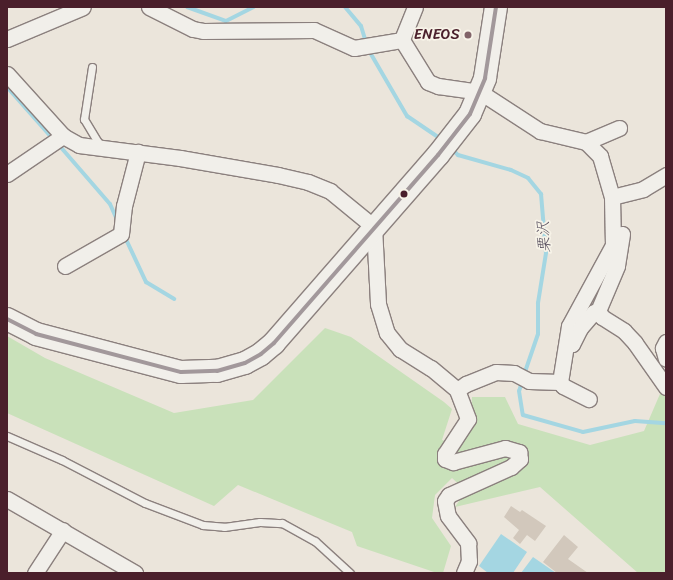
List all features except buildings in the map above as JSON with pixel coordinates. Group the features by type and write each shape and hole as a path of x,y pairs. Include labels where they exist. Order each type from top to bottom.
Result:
{"main road":[{"path":"7,319 36,334 181,372 216,371 245,363 274,343 445,147 470,114 480,92 488,65 496,7"}],"street":[{"path":"7,39 83,7"},
{"path":"149,7 198,30 314,30 354,48 402,40"},
{"path":"402,40 415,7"},
{"path":"402,40 432,84 480,92 540,131 586,142 600,156 612,201 613,245 569,326 560,382"},
{"path":"7,74 63,136 79,145 138,152 308,182 330,192 374,227 378,309 387,333 400,349 431,368 457,390 467,410 468,419 445,454 445,459 453,462 505,448 519,452 520,459 511,467 449,495 445,501 448,516 468,543 469,561 464,573"},
{"path":"586,142 620,128"},
{"path":"7,174 63,136"},
{"path":"65,266 121,234 124,206 138,152"},
{"path":"612,201 643,189 666,175"},
{"path":"566,345 572,344 580,328 594,312 598,311 620,256 620,217 618,207 612,201"},
{"path":"598,311 602,317 624,331 635,343 666,387"},
{"path":"666,342 663,348 666,359"},
{"path":"457,390 466,384 496,372 514,374 529,381 560,382 563,386 589,399"},
{"path":"7,499 135,573"},
{"path":"35,573 63,530"}],"lane":[{"path":"92,68 84,119 98,142 98,148"},
{"path":"7,436 62,460 145,503 203,525 224,527 260,522 282,523 315,541 350,573"}],"green space":[{"path":"325,328 351,337 452,409 442,440 457,445 471,416 472,397 505,397 518,424 590,445 644,431 666,380 666,573 638,573 540,487 455,507 466,491 452,478 435,495 432,518 451,546 443,573 437,573 357,546 352,532 238,485 214,506 7,413 7,336 45,358 174,413 253,400"}],"water":[{"path":"501,534 527,552 513,573 488,573 479,566"},
{"path":"533,557 556,573 521,573"}],"waterway":[{"name":"栗沢","path":"187,7 226,21 254,7"},
{"name":"栗沢","path":"345,7 361,26 366,42"},
{"name":"栗沢","path":"368,49 407,116 441,139"},
{"path":"7,87 53,139"},
{"path":"58,144 110,204 117,220"},
{"name":"栗沢","path":"451,148 458,155 511,170 528,178 541,194 546,253 538,303 538,334 524,375"},
{"path":"124,235 146,282 174,299"},
{"name":"栗沢","path":"522,382 519,391 523,415 583,432 635,421 666,423"}],"transit line":[{"path":"7,319 36,334 181,372 217,371 245,363 261,354 274,343 438,155 470,114 485,78 496,7"}],"place":[{"name":"ENEOS","path":"468,35"}]}
